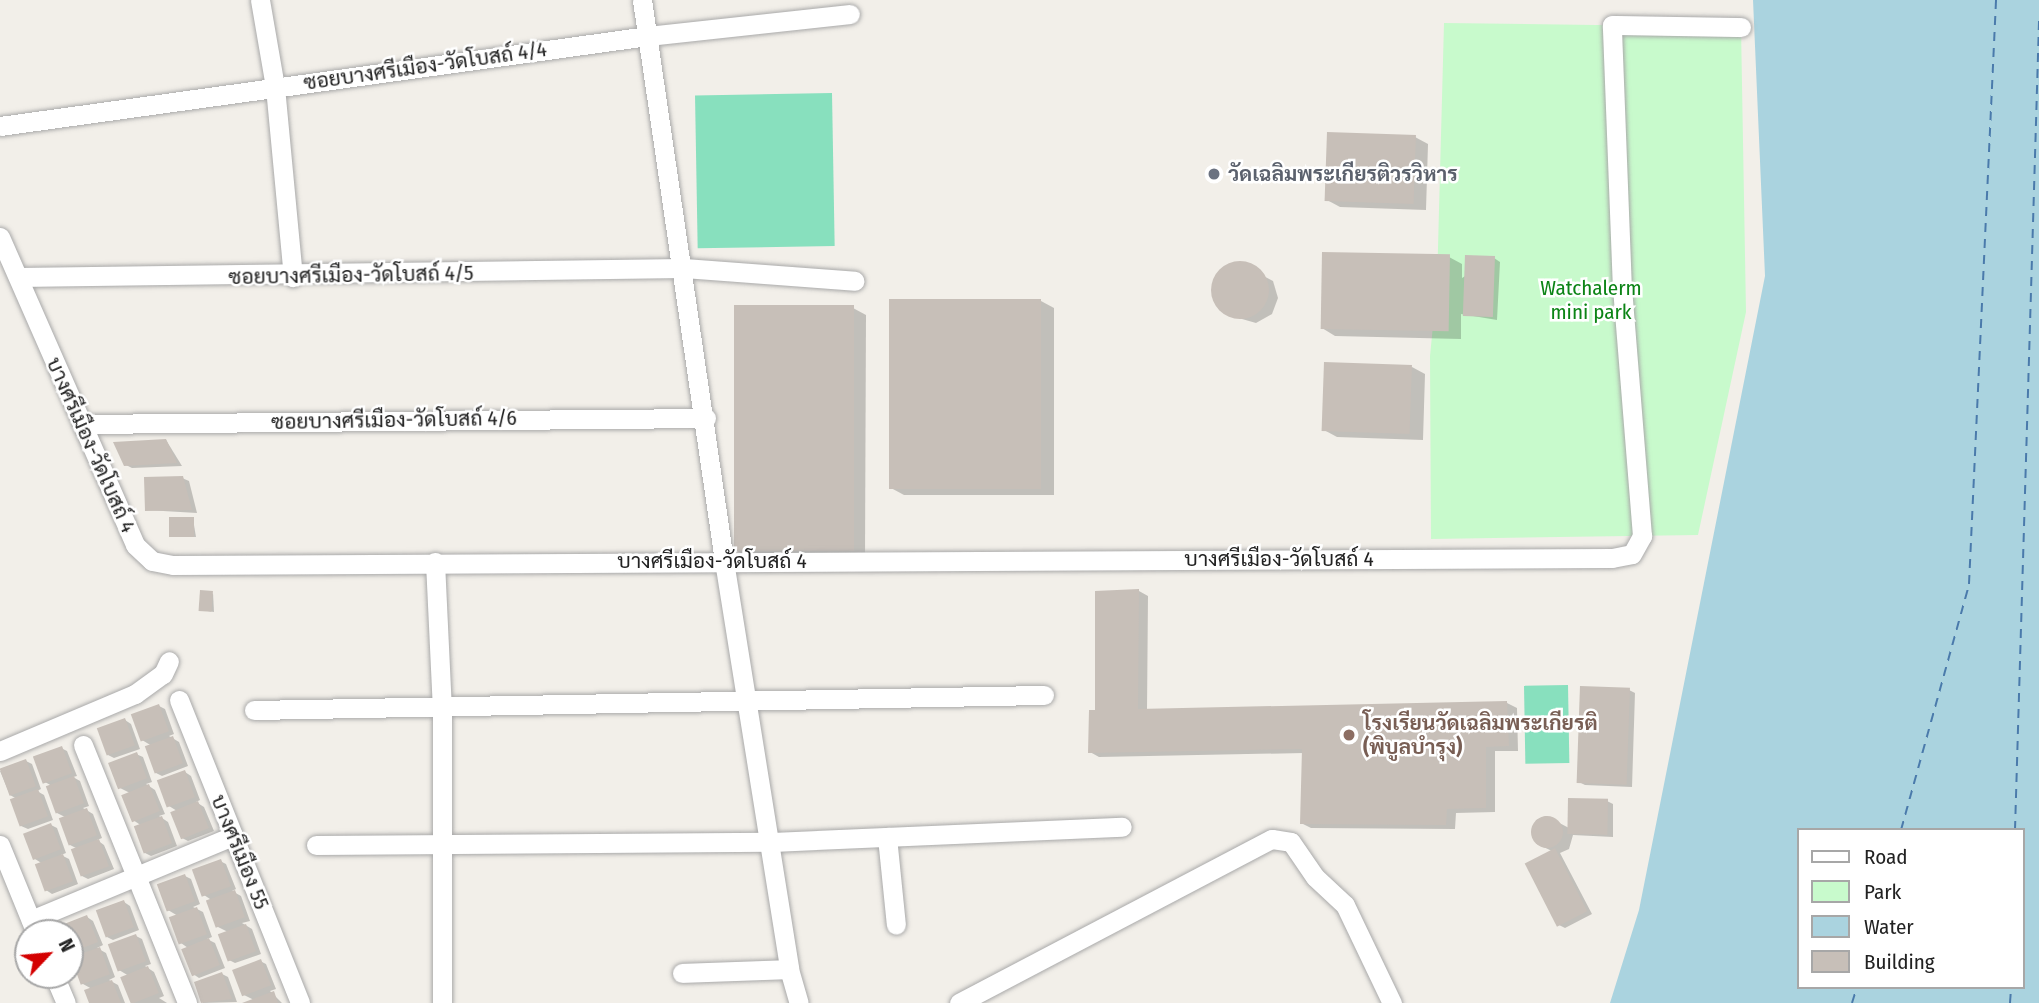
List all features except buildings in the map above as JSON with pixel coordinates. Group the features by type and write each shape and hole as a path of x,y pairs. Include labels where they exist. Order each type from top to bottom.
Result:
{"street":[{"path":"260,0 275,87 293,277"},
{"path":"642,0 706,418 724,561 772,842 789,969 799,1003"},
{"name":"ซอยบางศรีเมือง-วัดโบสถ์ 4/4","path":"0,126 648,36 850,14"},
{"name":"บางศรีเมือง-วัดโบสถ์ 4","path":"0,237 135,545 152,561 173,565 1632,554 1642,536 1622,290 1612,25 1741,27"},
{"name":"ซอยบางศรีเมือง-วัดโบสถ์ 4/5","path":"18,277 293,277 684,268 855,281"},
{"name":"ซอยบางศรีเมือง-วัดโบสถ์ 4/6","path":"82,424 706,418"},
{"path":"435,562 442,708 442,1003"},
{"path":"0,751 135,694 163,674 169,661"},
{"path":"254,710 1044,695"},
{"name":"บางศรีเมือง 55","path":"179,701 300,1003"},
{"path":"83,744 187,1003"},
{"path":"316,845 772,842 1122,827"},
{"path":"49,919 136,876 233,836"},
{"path":"887,837 896,925"},
{"path":"959,1003 1272,839 1291,842 1315,877 1345,905 1392,1003"},
{"path":"0,845 30,919"},
{"path":"682,973 789,969"}],"green space":[{"name":"Watchalerm mini park","path":"1444,23 1741,27 1746,312 1698,535 1431,539 1430,356 1437,285"},
{"path":"832,93 835,246 698,248 695,95"},
{"path":"1568,685 1569,763 1525,764 1524,686"}],"water":[{"path":"1753,0 2039,0 2039,1003 1610,1003 1639,910 1765,276"}],"ferry route":[{"path":"1902,828 1969,584 1996,0"},
{"path":"2015,828 2039,20"},
{"path":"1852,1003 1856,989"},
{"path":"2010,1003 2011,989"}],"place":[{"name":"วัดเฉลิมพระเกียรติวรวิหาร","path":"1214,174"},
{"name":"โรงเรียนวัดเฉลิมพระเกียรติ (พิบูลบำรุง)","path":"1349,735"}]}
